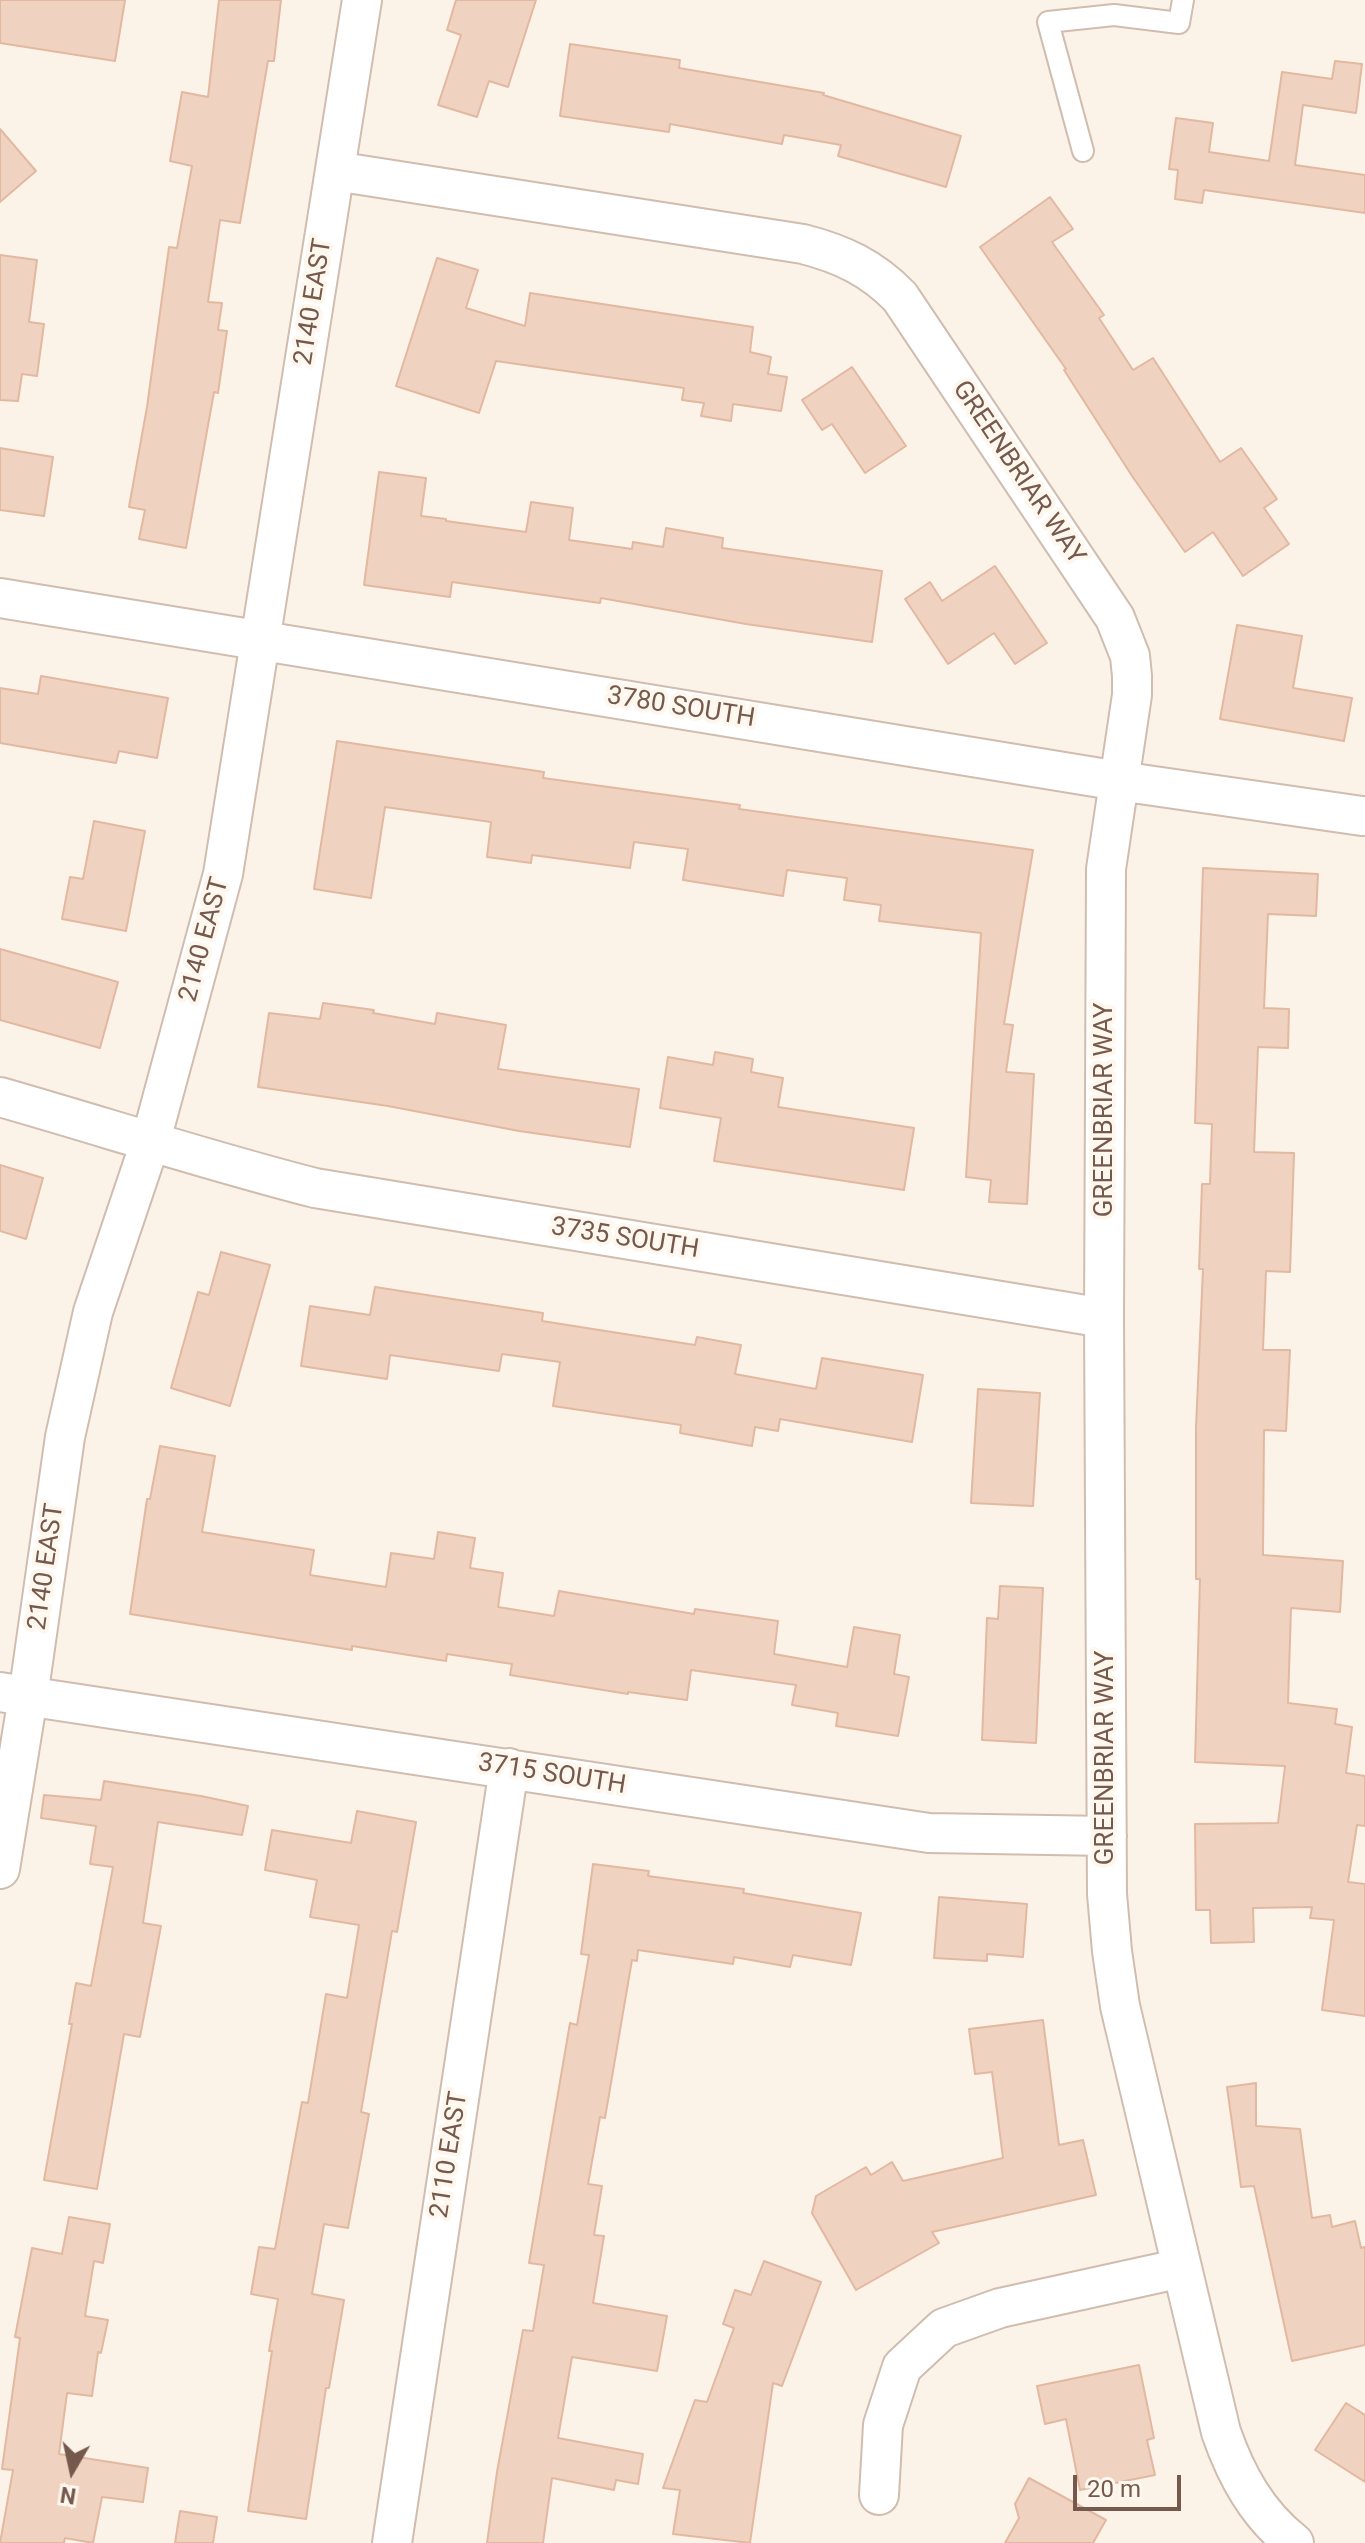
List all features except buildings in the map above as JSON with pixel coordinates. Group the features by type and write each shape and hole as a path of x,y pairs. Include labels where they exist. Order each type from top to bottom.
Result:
{"street":[{"name":"2140 EAST","path":"0,1869 14,1694 93,1312 151,1140 223,874 362,0"},
{"name":"GREENBRIAR WAY","path":"335,171 803,244 851,260 872,271 900,297 1115,618 1130,656 1132,695 1106,869 1104,1318 1110,1937 1120,2006 1221,2432 1230,2460 1244,2487 1262,2512 1294,2543"},
{"name":"3780 SOUTH","path":"0,598 1119,781 1362,816"},
{"name":"3735 SOUTH","path":"0,1097 315,1188 1104,1318"},
{"name":"3715 SOUTH","path":"14,1694 929,1833 1107,1836"},
{"name":"2110 EAST","path":"392,2543 509,1768"},
{"path":"879,2495 883,2425 902,2367 944,2328 1000,2308 1182,2268"}],"lane":[{"path":"1083,151 1048,22 1114,15 1179,23 1183,0"}]}
